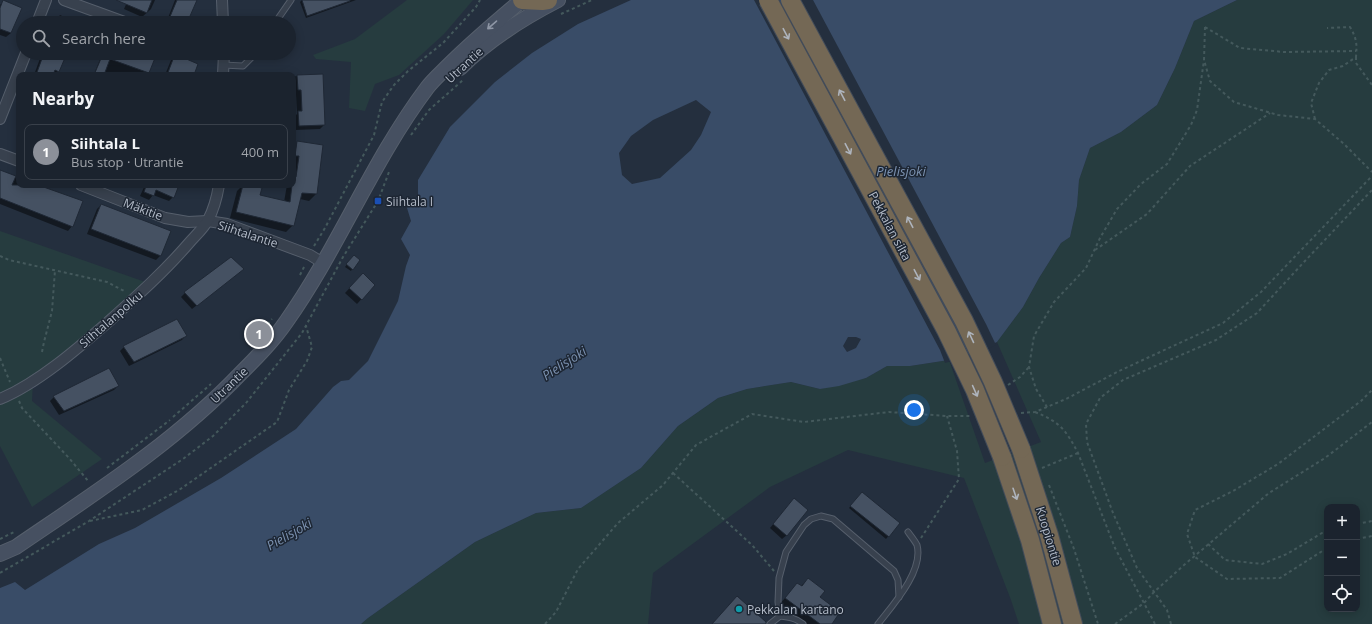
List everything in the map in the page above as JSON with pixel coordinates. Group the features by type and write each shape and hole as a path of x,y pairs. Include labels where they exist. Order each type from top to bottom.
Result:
{"highway":[{"name":"Pekkalan silta","path":"768,0 946,330 975,390 1002,457"},
{"name":"Pekkalan silta","path":"790,0 964,321 993,382 1021,449"},
{"name":"Kuopiontie","path":"1021,449 1049,535 1073,624"},
{"name":"Kuopiontie","path":"1002,457 1030,540 1052,624"}],"main road":[{"name":"Utrantie","path":"0,554 16,547 127,472 179,431 220,395 260,354 286,323 323,263 386,149 428,86 467,47 536,2"}],"street":[{"path":"40,16 46,0"},
{"path":"64,0 108,16"},
{"path":"222,0 223,16"},
{"path":"19,72 23,60"},
{"path":"223,70 224,60"},
{"path":"0,119 16,78"},
{"path":"0,154 16,160"},
{"name":"Mäkitie","path":"89,188 166,218 188,222 208,221"},
{"name":"Siihtalantie","path":"219,188 217,198 208,221 227,224 310,255 323,263"},
{"name":"Siihtalanpolku","path":"0,399 15,393 80,347 136,297 174,260 208,221"}],"lane":[{"path":"280,16 291,0"},
{"path":"223,70 243,66 249,60"},
{"path":"780,616 778,602 779,578 786,552 811,519 822,516 833,519 894,570 898,580 899,597"},
{"path":"878,624 899,597 911,577 917,561 916,545 908,532"},
{"path":"770,624 780,616 790,617 803,624"}],"path":[{"path":"300,275 374,135 382,102 394,85 408,71 443,43 476,7 480,0"},
{"path":"1048,407 1036,389 1029,367 1034,336 1054,302 1086,268 1093,251 1117,209 1140,184 1167,164 1190,125 1197,110 1204,60 1204,27 1240,48 1284,52 1356,51"},
{"path":"1327,28 1350,27 1357,43 1356,63 1372,85"},
{"path":"1356,57 1343,66 1329,70 1319,83 1311,103 1315,118 1372,172"},
{"path":"1204,60 1210,81 1234,102 1278,115 1315,118"},
{"path":"1093,251 1147,214 1190,166 1270,113"},
{"path":"1015,414 1035,412 1048,407 1133,364 1223,323 1261,292 1372,176"},
{"path":"1171,624 1167,610 1137,568 1119,527 1087,442 1086,424 1100,398 1123,380 1216,340 1257,313 1372,190"},
{"path":"0,256 9,260 107,282 136,297"},
{"path":"42,352 52,312 55,270"},
{"path":"256,338 274,316"},
{"path":"89,521 142,510 179,490 277,422 289,390 307,361 312,347 306,325"},
{"path":"106,468 172,419 212,383"},
{"path":"1324,550 1280,578 1228,579 1195,557 1187,534 1195,510 1233,491 1278,464 1361,401 1372,390"},
{"path":"22,408 69,458 89,482 94,478"},
{"path":"544,624 556,612 578,569 618,523 663,485 696,445 752,414 804,422 889,412 947,416 974,416"},
{"path":"1035,412 1050,418 1062,427 1071,440 1078,453 1115,548 1155,624"},
{"path":"916,545 959,479 957,450 947,416"},
{"path":"1114,624 1144,603 1154,592 1208,544 1269,493 1325,458 1372,422"},
{"path":"1040,462 1042,468 1078,453"},
{"path":"673,473 752,545 779,578"},
{"path":"1048,483 1074,549 1098,624"},
{"path":"1360,523 1372,521"},
{"path":"0,539 18,530"},
{"path":"1208,544 1225,560 1262,564 1287,554 1324,533"},
{"path":"1360,538 1372,536"}],"green space":[{"path":"407,0 473,0 444,34 399,75 375,84 365,111 349,108 351,62 316,59 313,55 355,39"},
{"path":"1237,0 1372,0 1372,624 1019,624 964,478 848,450 770,487 653,573 648,624 361,624 475,542 536,513 581,508 641,468 678,426 718,398 747,389 791,382 820,389 866,378 887,366 910,366 949,360 985,463 1041,442 997,342 1023,307 1061,243 1070,237 1077,206 1079,180 1090,148 1121,132 1157,105 1175,68 1194,21"},
{"path":"0,231 151,284 33,381 32,401 102,459 32,507 0,446"}],"water":[{"name":"Pielisjoki","path":"631,0 1237,0 1194,21 1175,68 1157,105 1121,132 1090,148 1079,180 1077,206 1070,237 1061,243 1023,307 997,342 980,350 949,360 910,366 887,366 866,378 839,386 820,389 791,382 747,389 718,398 678,426 641,468 581,508 536,513 475,542 361,624 0,624 0,588 15,582 25,590 99,544 135,528 221,478 296,429 333,387 341,381 349,380 368,361 398,301 410,255 401,239 411,221 407,208 418,196 418,180 450,127 495,82 532,53 578,24","holes":["696,100 711,112 701,135 691,150 660,178 632,184 622,175 619,153 631,136 653,120","848,337 856,337 861,339 856,348 847,352 843,346"]}],"pier":[{"path":"754,0 779,0 968,356 945,363 940,350"},
{"path":"784,0 813,0 996,345 981,352 965,342"}],"building":[{"path":"3,0 22,8 18,16 16,16 16,22 11,33 0,29 0,8"},
{"path":"116,0 152,0 147,13"},
{"path":"177,0 197,0 190,16 170,16"},
{"path":"302,0 350,0 350,1 307,16"},
{"path":"41,60 64,60 59,72 55,70 54,72 37,72"},
{"path":"100,60 110,60 105,72 95,72"},
{"path":"113,60 154,60 149,72"},
{"path":"173,60 189,60 198,64 195,72 168,72"},
{"path":"323,74 325,125 299,126 298,111 302,111 301,90 298,90 297,75"},
{"path":"297,141 323,145 317,194 302,193 294,226 236,212 242,188 262,188 260,195 290,202 292,188 296,188 299,156 296,156"},
{"path":"0,170 16,176 12,185 16,185 16,188 46,188 83,201 73,227 0,198"},
{"path":"145,188 178,188 174,198 156,190 154,196 144,192"},
{"path":"101,204 171,231 161,256 91,229"},
{"path":"354,255 360,260 353,270 346,264"},
{"path":"231,257 244,269 197,306 184,292"},
{"path":"363,273 375,285 362,300 349,288"},
{"path":"177,319 187,336 134,362 123,346"},
{"path":"109,368 119,386 64,411 53,396"},
{"path":"862,492 900,523 889,537 850,506"},
{"path":"794,498 808,510 787,536 773,524"},
{"path":"808,578 825,591 820,597 840,612 832,624 820,624 785,598 797,583 802,586"},
{"name":"Pekkalan kartano","path":"737,596 766,622 766,624 712,624"}],"place":[{"name":"Siihtala I","path":"378,201"},
{"name":"Siihtala L","path":"259,334"},
{"name":"Pekkalan kartano","path":"739,609"}]}
